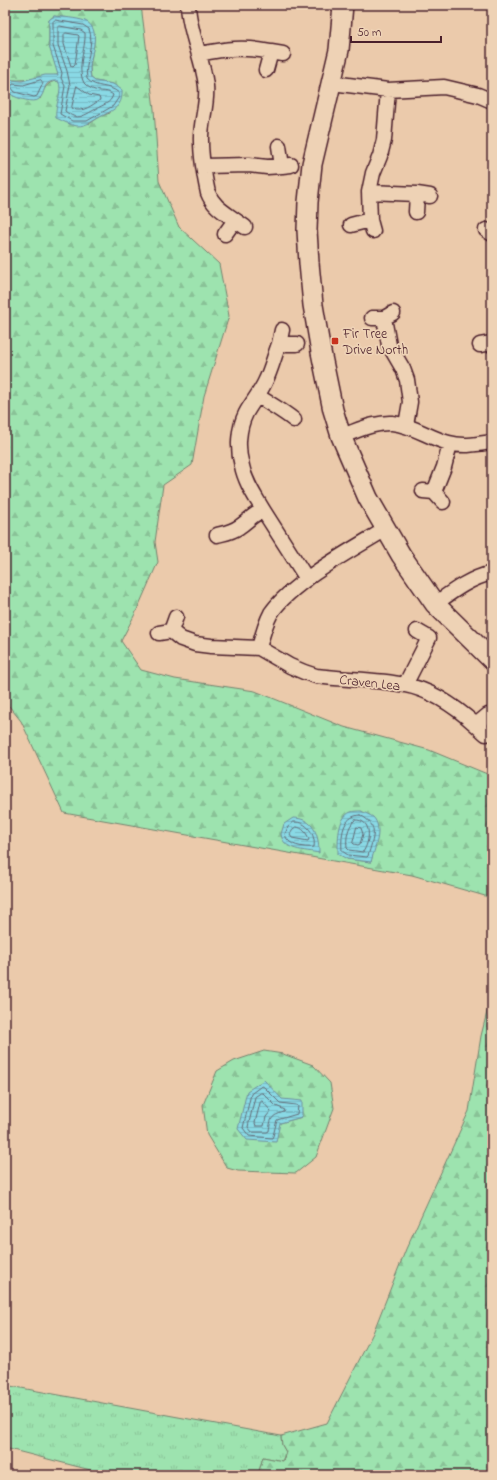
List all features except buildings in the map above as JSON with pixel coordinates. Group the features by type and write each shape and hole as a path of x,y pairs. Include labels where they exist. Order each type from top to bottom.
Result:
{"street":[{"path":"188,5 189,19 206,86 206,98 200,142 207,186 211,200 216,206 240,223 225,234"},
{"path":"343,5 339,50 312,164 307,230 313,305 333,410 341,436 368,498 401,555 435,604 492,660"},
{"path":"199,54 232,48 256,49 277,53 266,70"},
{"path":"332,83 388,90 444,87 478,95 492,101"},
{"path":"351,225 372,225 369,192 373,173 380,156 384,140 388,90"},
{"path":"204,166 249,165 268,167 286,165 279,146"},
{"path":"369,192 424,195 416,212"},
{"path":"383,316 389,346 403,369 407,380 410,402 406,425"},
{"path":"282,330 279,344 266,380 258,396 247,412 241,426 239,455 247,480 263,510 307,579"},
{"path":"279,344 297,344"},
{"path":"258,396 275,408 286,413 296,424"},
{"path":"341,436 379,424 390,423 406,425 450,444 469,445 492,442"},
{"path":"433,495 444,467 450,444"},
{"path":"214,535 228,533 239,528 253,515 263,510"},
{"path":"259,648 265,626 271,614 281,601 307,579 386,529"},
{"path":"435,604 465,584 492,573"},
{"name":"Craven Lea","path":"176,617 165,632 194,644 259,648 290,666 316,676 406,685 437,697 466,716 481,729 488,715"},
{"path":"406,685 429,638 417,631"}],"green space":[{"path":"5,5 141,5 154,109 159,181 179,227 219,264 229,316 204,396 192,465 163,485 155,542 158,562 136,612 121,641 141,670 175,679 255,691 344,727 429,750 492,776 492,898 412,875 64,813 21,721 5,701","holes":["54,16 85,21 94,41 90,68 91,78 95,81 113,84 110,113 101,116 89,124 58,81 48,84 40,99 12,80 24,80 59,75 49,46 49,20","361,811 373,818 377,827 371,862 347,859"]},
{"path":"492,992 492,1475 258,1475 263,1457 283,1461 286,1452 282,1445 281,1436 327,1423 373,1333 406,1249 469,1111 481,1036"},
{"path":"264,1051 283,1054 313,1065 330,1083 334,1108 316,1157 296,1173 238,1171 227,1168 207,1135 203,1105 217,1071 234,1061","holes":["274,1092 302,1117 280,1123"]},
{"path":"5,1385 281,1436 282,1445 286,1452 282,1461 263,1457 258,1475 204,1475 180,1470 152,1475 134,1475 125,1473 124,1475 110,1475 5,1448"}],"water":[{"path":"54,16 82,20 90,25 94,36 90,68 91,78 95,81 113,84 122,90 121,100 116,107 84,125 77,126 56,118 56,109 60,89 60,84 58,81 49,82 39,99 34,101 12,95 7,86 9,81 12,80 22,81 45,75 58,75 49,46 49,20"},
{"path":"361,811 373,817 378,827 376,845 371,862 347,859 338,854 339,830 343,819 351,812"},
{"path":"293,818 306,821 314,829 318,840 319,853 290,847 283,840 281,834 284,824"},
{"path":"264,1080 282,1099 302,1101 302,1117 280,1123 276,1142 247,1140 238,1129 247,1091"}],"place":[{"name":"Fir Tree Drive North","path":"335,341"}]}
